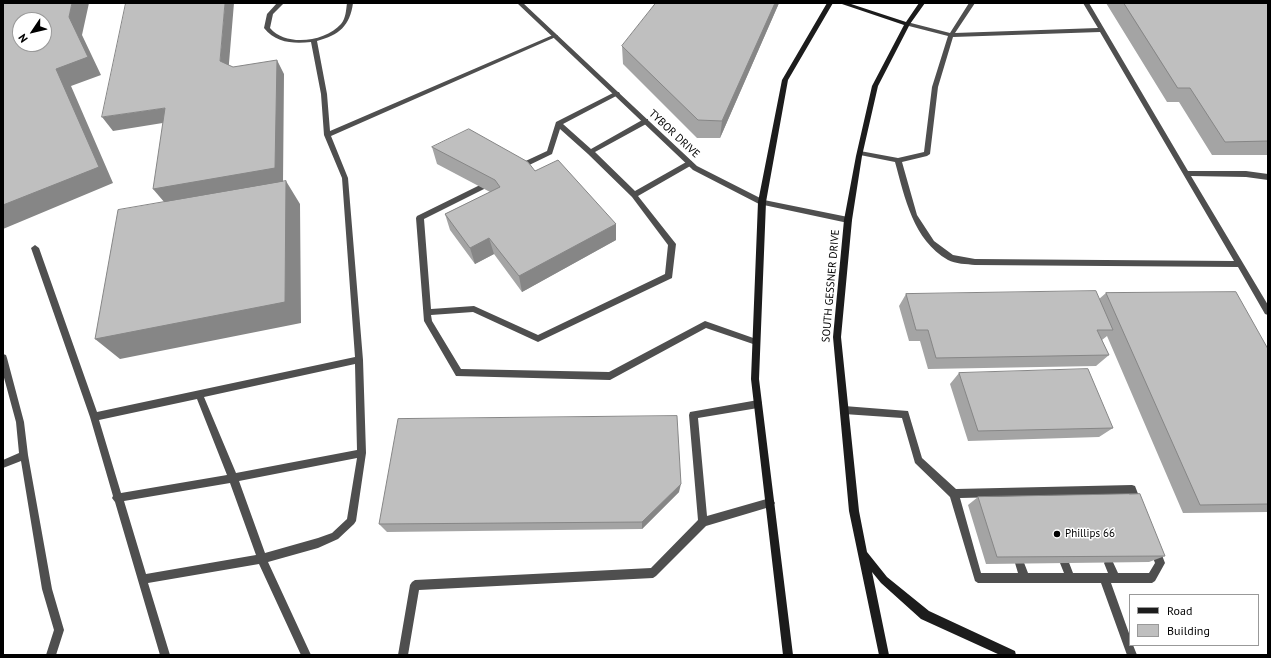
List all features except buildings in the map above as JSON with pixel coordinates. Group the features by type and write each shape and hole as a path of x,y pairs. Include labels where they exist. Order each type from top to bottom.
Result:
{"main road":[{"path":"788,655 755,379 762,202 785,80 830,3"},
{"path":"842,3 907,24"},
{"name":"SOUTH GESSNER DRIVE","path":"884,655 854,511 837,337 848,220 860,153 875,86 907,24 922,3"},
{"path":"863,554 884,580 925,615 1011,655"}],"street":[{"path":"280,3 273,9 267,18 267,28 275,36 288,41 305,42 324,38 338,30 348,20 351,10 350,3"},
{"name":"TYBOR DRIVE","path":"520,3 695,168 762,202 848,220"},
{"path":"860,153 898,160 927,154 935,87 951,35 972,3"},
{"path":"1086,3 1268,312"},
{"path":"907,24 951,35 1102,30"},
{"path":"327,135 555,36"},
{"path":"142,579 262,559 335,536 351,521 362,453 359,360 345,178 327,135 324,94 314,40"},
{"path":"515,170 550,152 558,124 617,94"},
{"path":"590,152 646,121"},
{"path":"428,312 474,309 538,339 669,276 672,244 634,195 590,152 558,124"},
{"path":"898,160 914,216 930,243 950,258 976,262 1240,264"},
{"path":"634,195 690,163"},
{"path":"1186,173 1246,174 1268,177"},
{"path":"482,187 420,218 428,321 459,373 610,376 705,324 756,342"},
{"path":"35,248 94,417 165,655"},
{"path":"3,358 20,422 24,455 47,589 59,630 51,655"},
{"path":"94,417 359,360"},
{"path":"199,394 233,478 262,559 306,655"},
{"path":"703,522 693,415 758,404"},
{"path":"844,410 905,414 918,460 954,494 978,578 1152,578 1160,563 1132,489 954,494"},
{"path":"117,498 233,478 362,453"},
{"path":"3,464 24,455"},
{"path":"1083,490 1088,502"},
{"path":"1040,491 1044,503"},
{"path":"998,492 1002,504"},
{"path":"403,655 415,585 653,574 703,522 770,503"},
{"path":"1020,563 1024,578"},
{"path":"1065,563 1070,578"},
{"path":"1110,563 1110,578 1129,644"}],"place":[{"name":"Phillips 66","path":"1057,534"}]}
